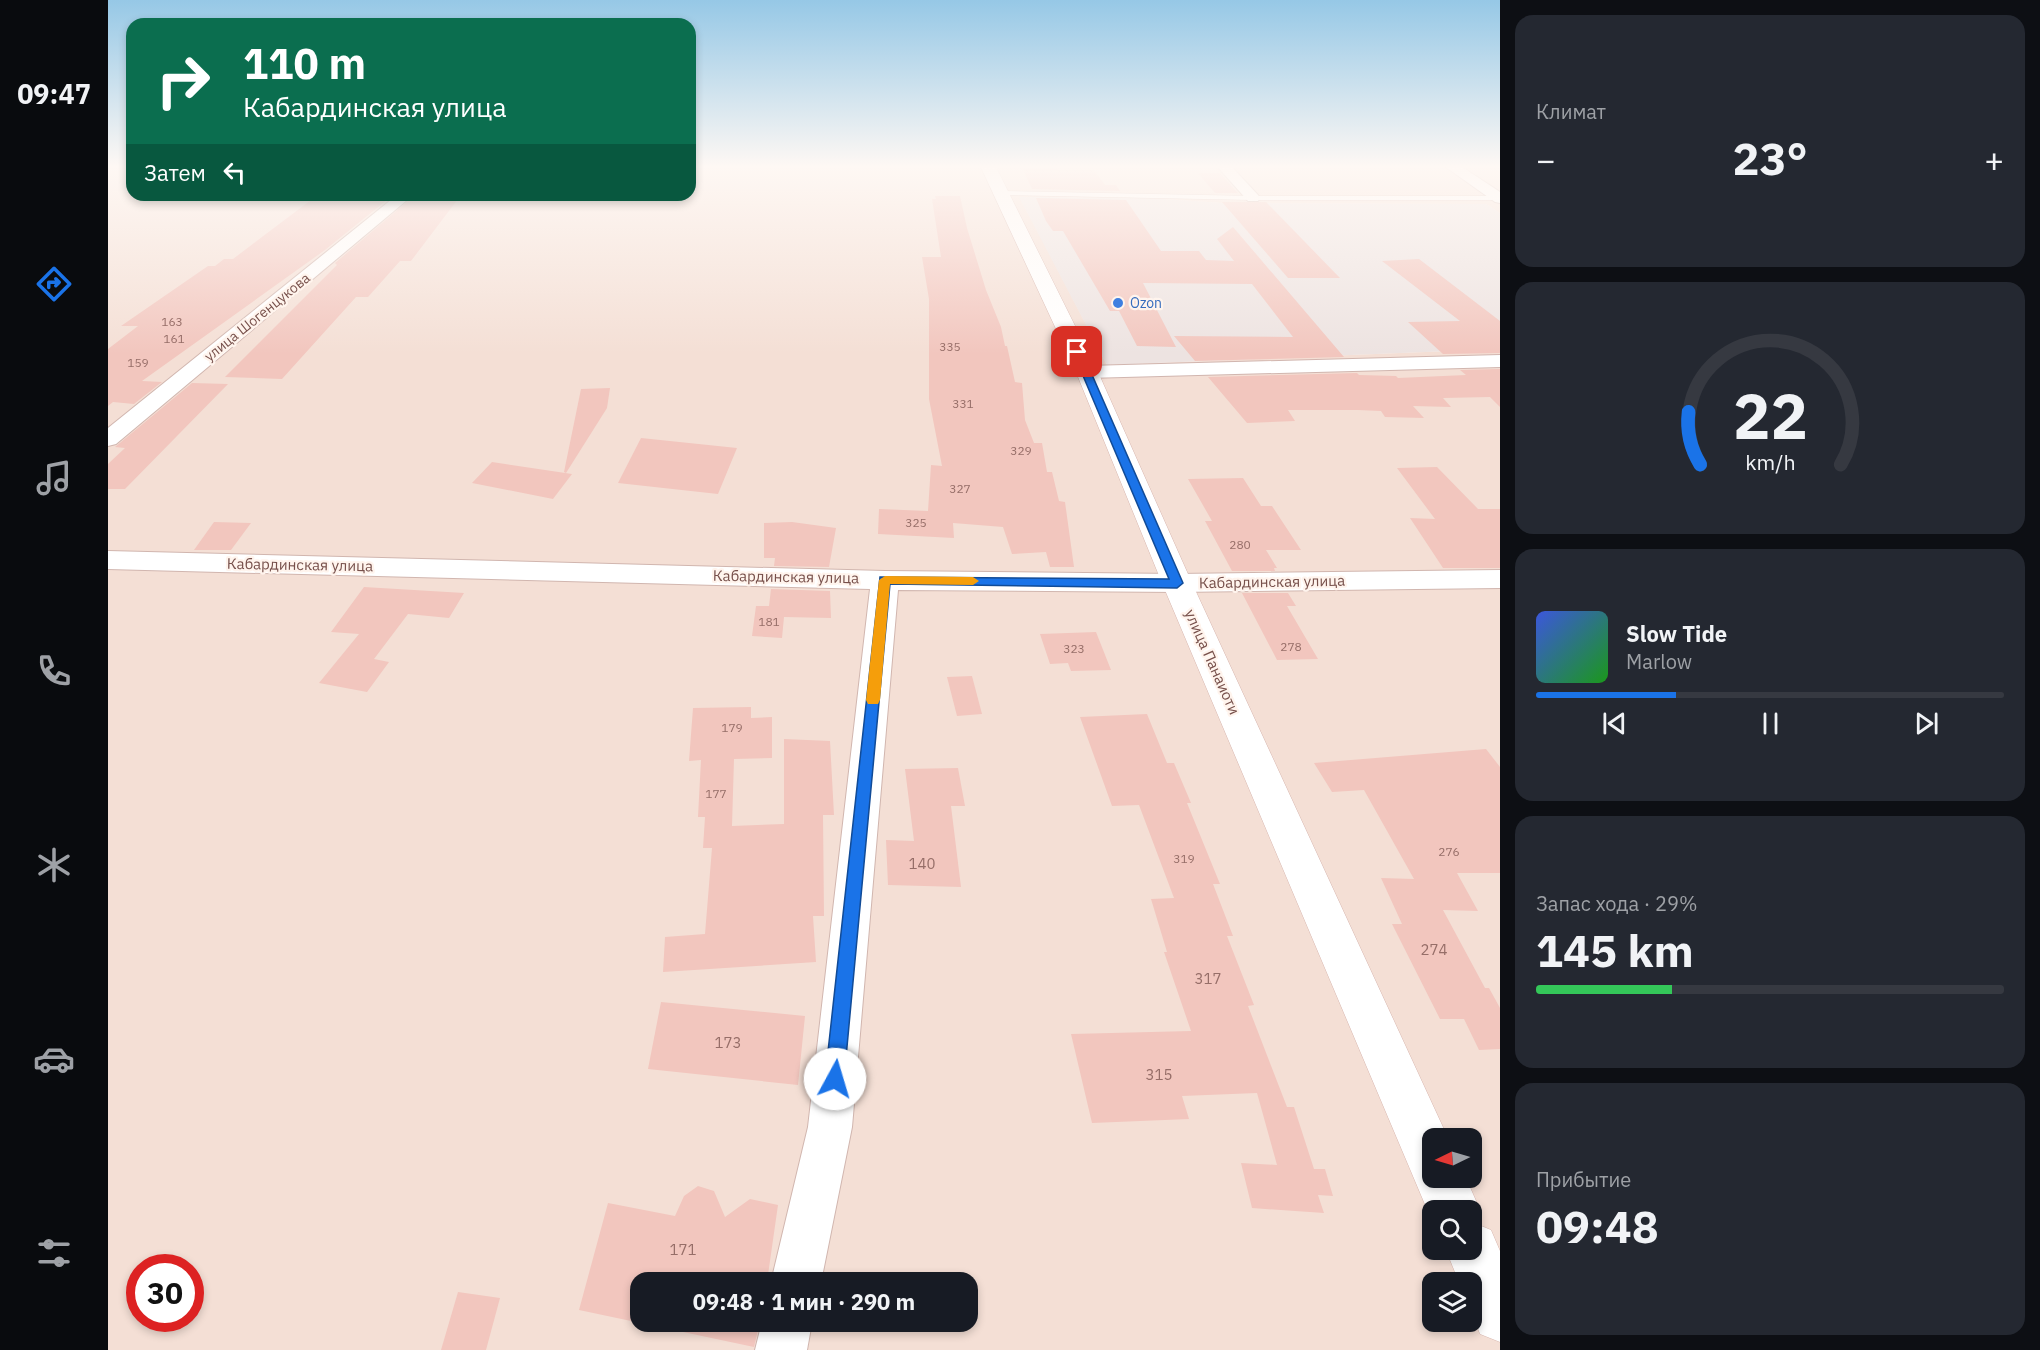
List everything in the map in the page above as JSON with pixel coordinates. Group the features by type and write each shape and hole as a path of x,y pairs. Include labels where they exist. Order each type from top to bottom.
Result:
{"street":[{"name":"улица Шогенцукова","path":"108,439 366,228"},
{"name":"улица Панаиоти","path":"1019,228 1087,372 1177,583 1422,1138"},
{"path":"1087,372 1500,360"},
{"name":"Кабардинская улица","path":"108,560 885,580 1177,583 1500,579"},
{"path":"798,1272 830,1127 885,580"},
{"path":"1477,1260 1500,1314"},
{"path":"781,1350 786,1332"}],"shaded area":[{"path":"108,228 1036,228 1107,365 1500,349 1500,1350 108,1350"},
{"path":"1035,228 1500,228 1500,349 1107,365"}],"building":[{"path":"274,228 352,228 142,381 162,382 134,404 113,402 108,406 108,349 138,326 121,326 208,266 215,266 224,259 233,259"},
{"path":"376,228 436,228 411,261 400,261 368,297 356,297 282,379 225,377 337,265 335,263"},
{"path":"936,228 967,228 986,290 1001,327 1005,346 1007,346 1015,382 1022,383 1025,420 1034,443 1042,443 1047,472 1052,472 1059,501 1065,502 1074,567 1050,567 1046,552 1012,554 1003,527 953,523 954,538 878,534 879,509 928,511 931,465 942,466 929,399 929,299 922,257 941,257"},
{"path":"1051,228 1145,228 1161,251 1199,251 1206,260 1234,261 1217,239 1234,228 1344,357 1195,361 1174,336 1293,337 1252,284 1143,283 1176,347 1137,346 1119,311 1110,311 1063,231 1053,231"},
{"path":"1245,228 1291,228 1340,278 1288,278"},
{"path":"1419,259 1500,321 1500,353 1443,354 1408,322 1460,321 1382,261"},
{"path":"1500,369 1500,407 1490,397 1443,398 1451,407 1413,406 1424,418 1385,417 1381,411 1288,410 1295,421 1247,423 1208,377 1357,373 1398,378 1466,375 1460,370"},
{"path":"192,383 228,384 125,489 108,489 108,464 125,448 115,447"},
{"path":"610,388 607,408 566,473 564,472 581,389"},
{"path":"641,438 737,448 718,494 618,483"},
{"path":"492,462 572,474 553,499 472,483"},
{"path":"1437,467 1478,509 1500,509 1500,568 1443,568 1410,518 1435,519 1397,468"},
{"path":"1243,478 1261,506 1272,506 1301,550 1266,550 1277,568 1274,568 1275,571 1232,571 1205,521 1212,521 1188,479"},
{"path":"214,522 251,523 231,550 194,550"},
{"path":"792,522 836,528 829,567 774,566 775,558 764,558 764,523"},
{"path":"364,587 464,593 449,618 408,614 374,659 389,662 367,692 319,683 359,634 331,632"},
{"path":"771,589 830,591 831,618 784,617 782,638 752,636 756,606 769,606"},
{"path":"1242,593 1288,593 1296,606 1287,606 1318,659 1277,660"},
{"path":"1096,632 1111,670 1071,671 1068,663 1050,664 1040,634"},
{"path":"972,676 982,714 957,716 947,677"},
{"path":"751,707 751,718 772,717 772,758 734,759 732,826 784,824 784,739 830,741 834,815 823,815 824,916 813,916 816,962 663,972 665,937 705,934 712,848 703,848 705,817 698,817 701,760 689,761 693,708"},
{"path":"1147,714 1167,763 1174,763 1191,803 1187,803 1220,884 1213,884 1233,936 1227,936 1254,1005 1248,1006 1287,1107 1294,1107 1314,1169 1325,1169 1333,1196 1318,1195 1324,1213 1252,1208 1241,1163 1277,1165 1257,1093 1182,1096 1189,1119 1092,1123 1071,1034 1191,1031 1164,952 1167,952 1151,899 1174,898 1139,805 1112,806 1080,717"},
{"path":"1486,749 1500,767 1500,873 1457,873 1478,911 1443,910 1485,988 1489,988 1500,1008 1500,1049 1479,1050 1464,1019 1440,1019 1392,924 1402,924 1381,878 1414,879 1364,790 1332,792 1314,763"},
{"path":"958,768 965,806 951,806 961,887 888,885 886,840 914,841 905,769"},
{"path":"661,1002 805,1016 798,1085 648,1069"},
{"path":"698,1186 714,1191 725,1217 750,1199 778,1205 768,1272 630,1272 630,1321 579,1310 608,1203 675,1216 684,1196"},
{"path":"458,1292 500,1298 486,1350 441,1350"},
{"path":"683,1332 758,1332 754,1347"}],"slow traffic":[{"path":"873,700 885,580 973,581"}],"place":[{"name":"Ozon","path":"1118,303"}],"route":[{"path":"835,1079 885,580 1177,583 1077,352"}]}
